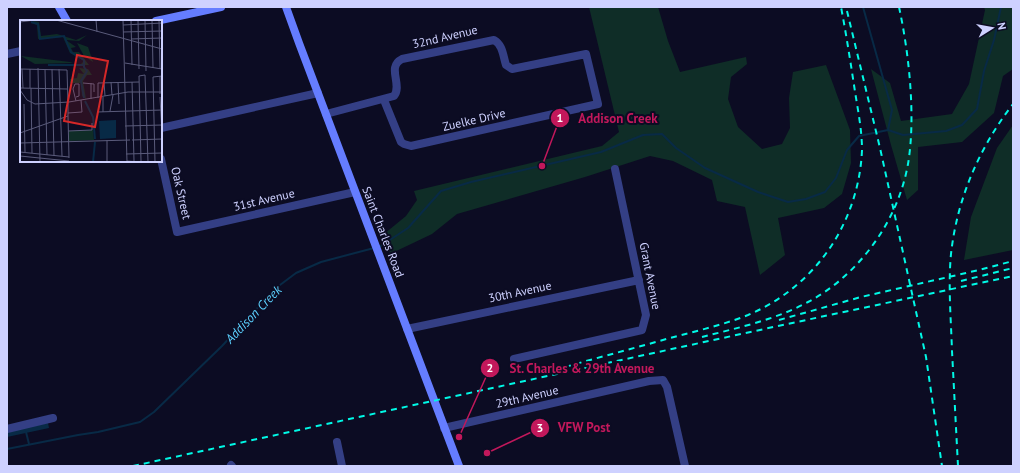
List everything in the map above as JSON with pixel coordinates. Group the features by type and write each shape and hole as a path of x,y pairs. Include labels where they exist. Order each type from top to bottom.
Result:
{"main road":[{"path":"59,7 66,20"},
{"path":"161,20 222,7"},
{"name":"Saint Charles Road","path":"286,7 459,466"}],"street":[{"name":"32nd Avenue","path":"384,100 394,96 397,92 395,67 398,61 494,40 501,48 506,65 512,69 586,54 598,104"},
{"path":"7,54 20,51"},
{"path":"162,128 318,93"},
{"path":"326,114 384,100"},
{"name":"Zuelke Drive","path":"384,100 401,142 411,146 598,104"},
{"name":"Oak Street","path":"162,162 177,232"},
{"name":"Grant Avenue","path":"514,359 642,330 646,315 615,169"},
{"name":"31st Avenue","path":"177,232 356,192"},
{"name":"30th Avenue","path":"407,329 638,280"},
{"name":"29th Avenue","path":"444,428 649,381 663,380 667,387 685,466"},
{"path":"7,429 53,418"},
{"path":"337,442 342,466"}],"green space":[{"path":"589,7 658,7 668,41 680,72 746,57 747,64 731,77 728,99 738,127 762,149 782,144 790,128 789,98 793,72 826,65 850,130 851,163 842,194 824,208 778,218 785,255 760,275 745,207 717,201 712,180 673,161 650,156 585,177 457,214 432,234 390,254 384,234 406,216 417,200 414,191 602,146 619,132"},
{"path":"984,7 1013,7 1013,69 1003,76 994,113 962,142 918,147 918,190 907,200 871,69 890,83 901,121 952,114 969,84 985,10"},
{"path":"1013,125 1013,250 964,260 971,217 997,148"}],"water":[{"path":"48,423 49,428 7,437 7,432"}],"waterway":[{"path":"863,7 892,110 888,130"},
{"name":"Addison Creek","path":"379,247 408,228 441,191 471,182 601,152 643,135 662,134 676,148 705,168 758,192 788,202 806,199 825,192 836,178 847,150 859,136 888,130 903,135 946,131 962,125 977,109 984,71 994,40 1001,7"},
{"name":"Addison Creek","path":"7,449 98,432 140,422 154,412 222,346 276,288 296,273 321,262 374,248"},
{"path":"26,432 29,444"}],"railway":[{"path":"565,367 709,328 764,308 779,299 806,277 828,251 845,221 852,204 859,178 862,150 859,117 841,7"},
{"path":"702,337 769,319 808,302 827,291 859,262 885,226 903,185 908,164 910,146 910,85 906,44 899,7"},
{"path":"847,11 880,148 926,357 942,466"},
{"path":"958,466 950,290 950,266 954,234 964,194 980,156 990,138 1013,104"},
{"path":"779,320 861,297 1013,261"},
{"path":"961,281 1013,268"},
{"path":"133,466 1013,276"}],"place":[{"name":"Addison Creek","path":"542,166"},
{"name":"St. Charles & 29th Avenue","path":"459,437"},
{"name":"VFW Post","path":"487,453"}]}
